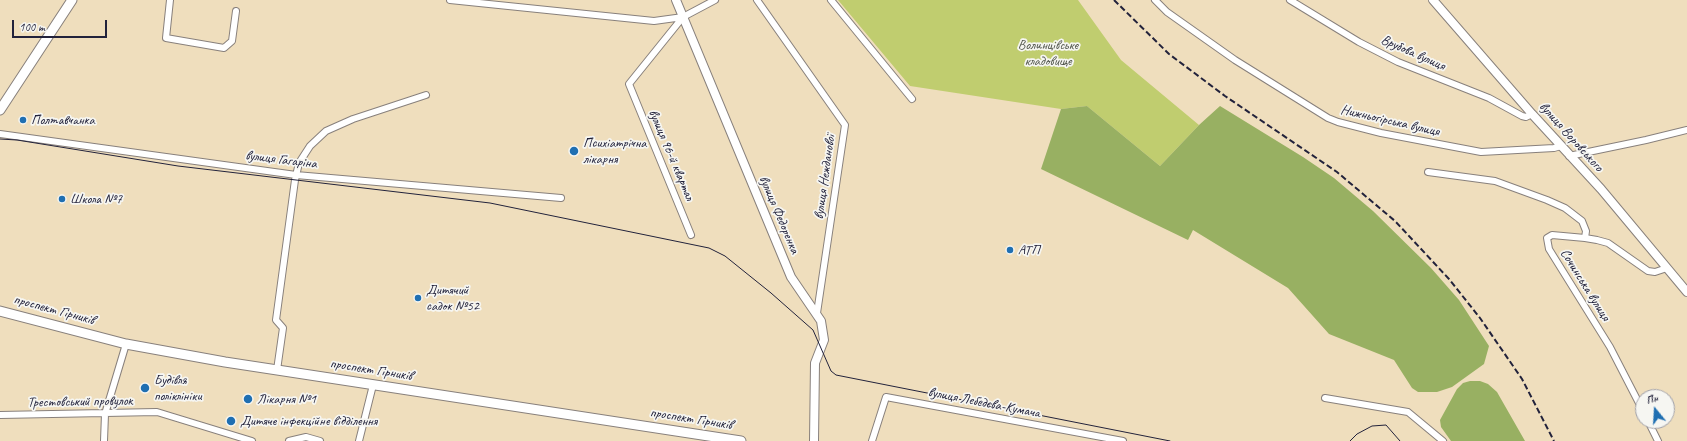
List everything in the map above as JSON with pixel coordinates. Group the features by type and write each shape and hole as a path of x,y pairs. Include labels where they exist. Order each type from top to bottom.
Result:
{"main road":[{"path":"0,110 72,0"},
{"name":"проспект Гірників","path":"0,310 126,344 277,370 741,441"}],"street":[{"path":"170,0 166,38 224,48 232,41 236,11"},
{"path":"450,0 654,21 683,17 715,0"},
{"name":"вулиця Федоренка","path":"676,0 791,277 822,321 824,340 815,363 814,441"},
{"name":"вулиця Нежданової","path":"756,0 845,125 817,313"},
{"path":"831,0 912,99"},
{"name":"Нижньогірська вулиця","path":"1155,0 1166,12 1229,56 1338,122 1381,133 1481,152 1554,148 1561,146"},
{"name":"Врубова вулиця","path":"1290,0 1359,42 1398,62 1489,98 1522,116 1526,117 1532,114"},
{"name":"вулиця Воровського","path":"1433,0 1569,156 1601,189 1687,292"},
{"name":"вулиця 96-й квартал","path":"683,17 629,84 691,235"},
{"path":"277,370 282,328 276,320 296,175 300,163 310,146 326,131 352,119 426,95"},
{"path":"1569,156 1687,130"},
{"name":"вулиця Гагаріна","path":"0,134 296,175 560,198"},
{"name":"Сочинська вулиця","path":"1428,172 1495,181 1548,200 1565,208 1582,221 1586,230 1585,238 1552,235 1548,236 1546,240 1553,257 1610,347 1635,395"},
{"path":"1585,238 1608,244 1648,271 1655,272 1667,268"},
{"path":"104,441 105,414 126,344"},
{"path":"359,441 373,385"},
{"name":"вулиця Лебедєва-Кумача","path":"872,441 886,397 1096,438 1123,441"},
{"path":"1325,398 1408,412 1443,441"},
{"name":"Трестовський провулок","path":"0,415 157,412 252,441"},
{"path":"1652,429 1658,441"},
{"path":"289,441 306,437 320,441"}],"green space":[{"name":"Волинцівське кладовище","path":"838,0 1078,0 1121,60 1199,125 1160,166 1087,106 1061,109 910,86"},
{"path":"1087,106 1160,166 1199,125 1220,106 1303,157 1334,178 1373,211 1431,268 1459,300 1489,346 1484,364 1452,387 1437,392 1418,392 1412,388 1394,360 1329,334 1288,288 1193,230 1188,240 1041,169 1061,109"},
{"path":"1480,381 1488,384 1497,392 1525,441 1451,441 1441,427 1440,420 1457,389 1463,383"}],"tram line":[{"path":"0,139 17,140 178,166 490,203 709,248 725,256 771,293 813,330 831,371 836,375 1170,441"},
{"path":"1350,441 1357,434 1372,426 1386,425 1400,441"}],"railway":[{"path":"1114,0 1169,54 1225,96 1337,172 1395,221 1449,279 1480,318 1522,379 1554,441"}],"place":[{"name":"Полтавчанка","path":"23,120"},
{"name":"Психіатрічна лікарня","path":"574,151"},
{"name":"Школа №7","path":"62,199"},
{"name":"АТП","path":"1010,250"},
{"name":"Дитячий садок №52","path":"418,298"},
{"name":"Будівля поліклініки","path":"145,388"},
{"name":"Лікарня №1","path":"248,399"},
{"name":"Дитяче інфекційне відділення","path":"231,421"}]}
